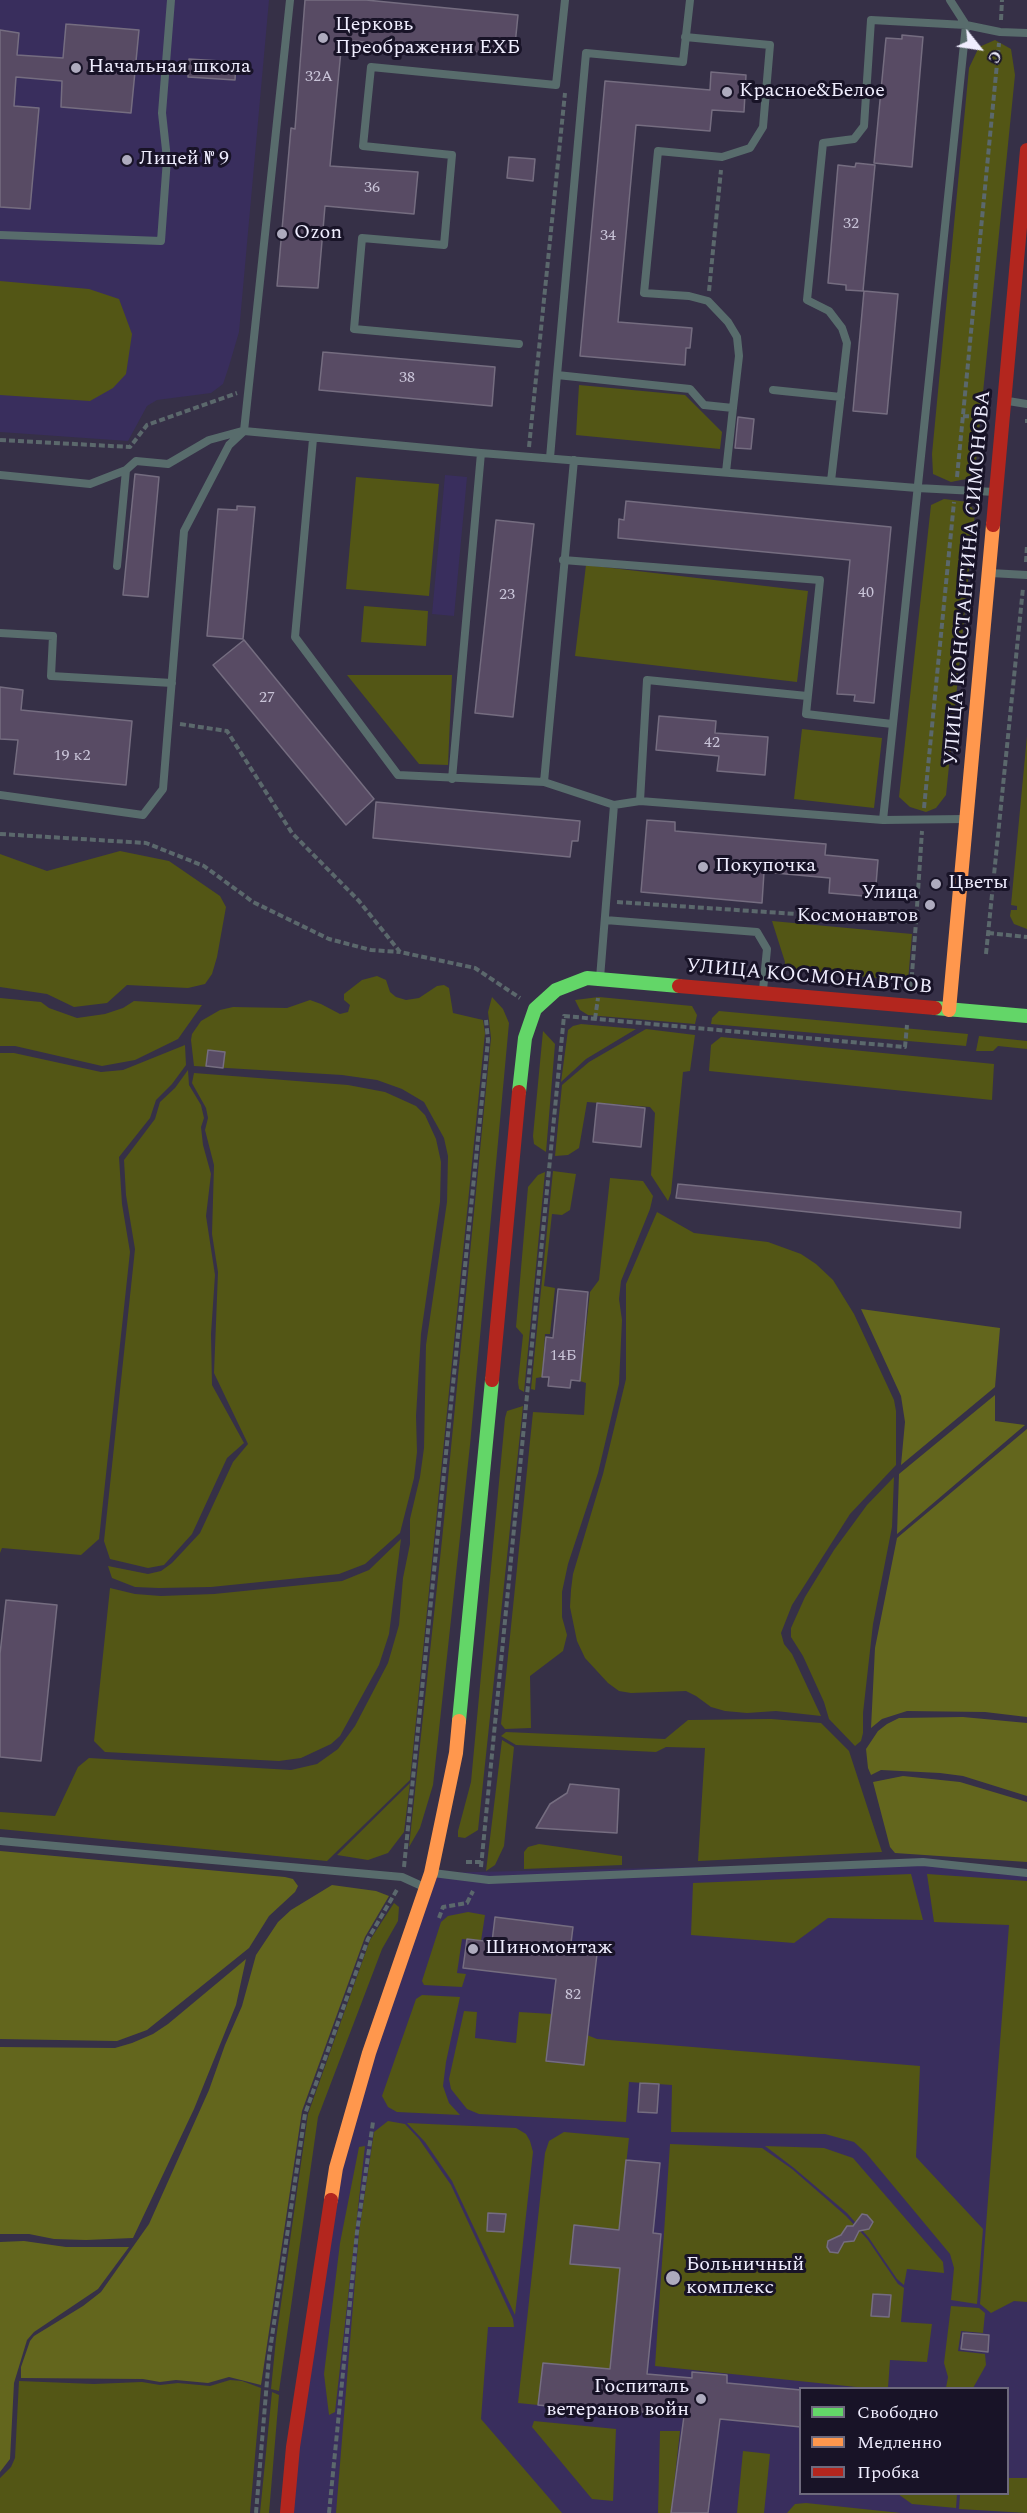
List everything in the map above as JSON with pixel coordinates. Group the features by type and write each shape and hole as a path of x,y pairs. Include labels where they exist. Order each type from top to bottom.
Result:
{"main road":[{"name":"УЛИЦА КОНСТАНТИНА СИМОНОВА","path":"949,1010 1027,150"},
{"name":"УЛИЦА КОСМОНАВТОВ","path":"594,979 1027,1016"},
{"path":"287,2513 292,2447 336,2168 369,2053 431,1873 456,1754 525,1038 536,1009 556,990 594,979"}],"lane":[{"path":"0,236 161,241 167,159 162,113 171,0"},
{"path":"0,795 143,815 163,789 184,531 229,445 244,431 290,0"},
{"path":"519,344 354,329 362,238 444,246 452,155 363,146 371,67 556,85 565,0"},
{"path":"550,458 586,53 683,62 690,0"},
{"path":"883,820 966,26 950,0"},
{"path":"831,481 847,343 842,328 829,311 807,300 823,143 854,139 864,126 871,20 966,26 1000,32 1027,33"},
{"path":"686,37 770,45 763,127 750,148 722,157 658,151 644,293 689,296 708,301 728,322 737,337 739,356 726,472"},
{"path":"557,375 690,389 704,405 733,408"},
{"path":"773,390 841,397"},
{"path":"1004,401 1027,404"},
{"path":"0,475 90,484 126,470 135,461 168,464 209,440 244,431 481,453 956,491 996,492"},
{"path":"313,439 295,637 398,775 544,782 614,805 640,801 883,820 967,819"},
{"path":"452,778 481,453"},
{"path":"544,782 574,460"},
{"path":"117,566 126,470"},
{"path":"563,560 820,580 806,714 892,724"},
{"path":"989,573 1026,575"},
{"path":"0,633 53,636 51,676 172,683"},
{"path":"640,801 647,680 807,696"},
{"path":"594,979 605,920 614,805"},
{"path":"605,920 757,932 767,949 762,994"},
{"path":"0,1841 402,1877 426,1888"},
{"path":"431,1873 480,1878 923,1862 1027,1872"}],"path":[{"path":"436,1929 444,1907 466,1903 480,1878 564,1016 904,1047 916,922 922,818 956,491 1002,0"},
{"path":"527,456 567,82"},
{"path":"708,301 722,157"},
{"path":"0,441 130,447 147,425 249,389"},
{"path":"963,416 980,417"},
{"path":"986,954 1026,575 1027,545"},
{"path":"168,722 228,731 292,833 359,901 400,952"},
{"path":"0,834 146,843 204,866 254,902 329,939 371,950 400,952 475,968 536,1009"},
{"path":"606,901 916,922"},
{"path":"988,933 1027,937"},
{"path":"256,2513 270,2357 305,2114 368,1939 401,1884 488,1040 486,1020"},
{"path":"329,2513 357,2232 374,2110"}],"shaded area":[{"name":"Лицей № 9","path":"0,0 269,0 239,332 229,366 223,384 211,393 157,400 147,406 128,441 0,432"},
{"path":"995,40 1011,49 1015,75 976,462 971,478 951,482 933,474 932,454 969,68 979,47"},
{"path":"0,281 89,289 119,299 132,334 126,374 113,388 90,401 0,395"},
{"path":"579,385 685,395 722,432 720,449 576,435"},
{"path":"445,475 467,477 454,616 432,614"},
{"path":"356,477 439,484 429,596 346,589"},
{"path":"944,499 968,502 975,512 946,795 936,808 926,812 910,807 899,797 931,505"},
{"path":"586,565 808,591 797,682 575,656"},
{"path":"364,606 428,611 426,646 361,642"},
{"path":"347,675 452,675 448,765 419,764"},
{"path":"802,729 882,738 874,808 794,799"},
{"path":"1027,736 1027,929 1014,924 1010,916 1011,910 1017,910 1017,906 1011,905"},
{"path":"120,851 169,861 220,896 226,907 217,957 212,974 205,984 188,988 127,985 107,1003 74,1007 47,994 0,987 0,854 47,871"},
{"path":"772,921 912,934 908,981 784,969 785,962"},
{"path":"377,976 386,980 390,992 396,997 406,1000 419,998 437,986 444,985 449,988 453,1013 483,1020 485,1033 410,1780 327,1861 0,1829 0,1812 55,1816 78,1767 89,1758 291,1770 317,1764 338,1749 355,1726 388,1663 399,1625 403,1578 410,1544 410,1519 424,1448 426,1345 447,1202 448,1156 444,1138 424,1102 402,1089 377,1080 342,1075 194,1066 191,1040 192,1034 201,1021 220,1010 233,1007 287,1008 310,1000 340,1014 348,1012 350,1005 344,1000 344,994 362,980"},
{"path":"492,997 503,1009 509,1023 470,1445 433,1785 420,1828 409,1847 442,1540 491,1038 488,1012"},
{"path":"599,997 692,1006 697,1015 695,1024 588,1015 580,1010 575,1000"},
{"path":"0,998 41,1002 49,1008 77,1018 105,1014 123,1008 134,1001 202,1005 178,1039 135,1060 102,1066 15,1046 0,1046"},
{"path":"719,1011 968,1034 966,1046 711,1024 712,1018"},
{"path":"581,1024 636,1029 586,1059 561,1082 568,1030"},
{"path":"646,1029 695,1035 690,1071 683,1072 671,1193 668,1201 651,1175 655,1113 650,1107 587,1102 579,1148 568,1155 555,1156 562,1085 589,1062"},
{"path":"543,1031 555,1044 546,1152 534,1144 533,1136"},
{"path":"979,1036 1027,1041 1027,1049 998,1046 993,1051 976,1051"},
{"path":"721,1037 994,1064 992,1100 709,1071 711,1045"},
{"path":"185,1045 186,1065 156,1100 150,1118 119,1157 122,1204 130,1252 99,1539 81,1555 2,1548 0,1553 0,1053 14,1053 101,1072 123,1070"},
{"path":"188,1070 189,1085 201,1105 204,1118 201,1127 203,1145 211,1174 206,1216 215,1275 211,1334 212,1385 244,1443 227,1458 192,1534 164,1565 148,1568 110,1559 104,1541 135,1249 126,1195 124,1160 155,1119 160,1102 175,1088"},
{"path":"194,1073 348,1085 385,1092 416,1106 425,1115 436,1139 441,1162 440,1202 421,1334 414,1478 400,1533 365,1564 339,1574 211,1587 159,1588 135,1587 112,1578 108,1566 148,1574 161,1571 172,1563 200,1533 233,1462 248,1444 214,1373 218,1272 212,1234 214,1165 205,1130 208,1118 206,1108 192,1083"},
{"path":"553,1171 576,1174 570,1210 562,1215 552,1214 544,1286 555,1288 550,1334 545,1334 542,1377 536,1378 535,1390 531,1389"},
{"path":"545,1172 524,1392 519,1389 518,1382 523,1335 516,1327 528,1187 538,1175"},
{"path":"610,1178 643,1181 653,1196 621,1281 619,1384 598,1473 568,1564 562,1592 562,1617 567,1635 563,1651 530,1676 531,1728 505,1729 501,1724 533,1412 584,1415 586,1383 580,1381 590,1292 599,1280"},
{"path":"657,1212 694,1233 768,1242 801,1254 816,1264 833,1280 854,1314 894,1400 896,1465 850,1514 792,1605 781,1633 784,1644 792,1654 821,1716 776,1711 747,1713 725,1711 711,1707 686,1691 631,1693 619,1691 608,1683 585,1658 577,1641 570,1607 573,1574 603,1474 626,1379 626,1284"},
{"path":"861,1309 1000,1328 995,1387 901,1465 905,1422 901,1396"},
{"path":"995,1395 995,1421 1025,1425 897,1534 899,1474"},
{"path":"523,1406 478,1830 465,1838 458,1837 458,1831 471,1782 505,1418 507,1411"},
{"path":"1027,1429 1027,1717 985,1712 907,1711 882,1719 871,1728 875,1648 897,1538"},
{"path":"894,1477 892,1527 873,1624 863,1713 863,1733 861,1741 855,1746 829,1719 824,1702 803,1656 791,1637 791,1628 805,1597 834,1550 867,1505"},
{"path":"401,1539 389,1634 379,1665 340,1736 331,1744 301,1758 279,1761 105,1752 94,1741 110,1588 135,1594 161,1596 214,1594 342,1581 369,1570"},
{"path":"963,1717 1027,1723 1027,1796 963,1776 881,1770 871,1775 866,1749 878,1731 887,1724 899,1718"},
{"path":"771,1719 821,1723 849,1751 882,1852 698,1861 705,1748 666,1747 656,1752 516,1745 501,1736 506,1732 665,1739 688,1720"},
{"path":"502,1740 514,1747 504,1846 495,1865 486,1871"},
{"path":"903,1776 960,1782 1027,1802 1027,1862 895,1853 890,1847 873,1782"},
{"path":"410,1783 404,1832 388,1853 368,1860 337,1855"},
{"path":"539,1844 622,1856 622,1865 524,1869 524,1852 528,1847"},
{"path":"0,1851 285,1877 293,1879 298,1886 295,1892 269,1916 249,1948 147,2030 117,2041 0,2039"},
{"name":"Больничный комплекс","path":"923,1862 1027,1873 1027,2513 287,2513 336,2168 431,1873"},
{"path":"911,1874 923,1920 828,1918 794,1943 691,1935 693,1883"},
{"path":"927,1874 1027,1881 1027,2302 1014,2301 991,2313 980,2304 1009,1925 934,1922"},
{"path":"332,1885 376,1891 389,1896 365,1937 302,2111 261,2385 229,2377 208,2383 176,2380 160,2382 143,2379 21,2378 21,2367 34,2336 83,2306 101,2292 149,2224 209,2090 242,2006 256,1955 278,1922 291,1910"},
{"path":"394,1903 399,1907 398,1921 382,1949 318,2117 279,2391 271,2389 276,2339 308,2114 370,1940"},
{"path":"468,1912 485,1915 481,1941 462,1939 457,1973 466,1974 462,1987 424,1985 422,1981 441,1922 448,1916"},
{"path":"246,1959 236,2005 194,2109 133,2238 86,2240 54,2239 29,2234 0,2234 0,2047 115,2048 132,2043 153,2034 168,2024"},
{"path":"422,1995 460,1997 443,2086 449,2103 460,2115 397,2112 388,2107 382,2096 416,1999"},
{"path":"464,2011 477,2012 475,2038 516,2043 519,2012 552,2014 547,2062 583,2065 587,2035 597,2039 920,2066 916,2157 983,2229 977,2304 951,2300 954,2268 950,2254 866,2153 854,2142 825,2134 671,2132 672,2085 629,2082 626,2122 479,2114 467,2109 451,2089 449,2079"},
{"path":"388,2121 405,2124 419,2139 451,2185 513,2319 514,2327 488,2327 481,2419 562,2513 336,2513 359,2232 374,2132"},
{"path":"407,2123 516,2128 526,2134 530,2141 533,2152 515,2315 452,2181 425,2142"},
{"path":"564,2132 629,2138 619,2230 574,2226 571,2264 620,2268 610,2371 543,2363 538,2405 518,2403 545,2153 549,2141"},
{"path":"670,2144 762,2148 792,2169 846,2216 868,2240 898,2284 904,2288 901,2322 932,2324 927,2362 890,2360 888,2387 856,2387 655,2366"},
{"path":"365,2146 335,2412 329,2415 324,2374 340,2243 359,2147"},
{"path":"765,2146 824,2148 853,2158 943,2262 944,2273 907,2269 904,2285 847,2213"},
{"path":"24,2241 66,2247 129,2247 98,2289 34,2332 27,2340 14,2383 10,2459 0,2472 0,2242"},
{"path":"951,2306 979,2308 985,2313 983,2333 961,2331 958,2351 985,2354 986,2365 974,2387 946,2387 948,2377 944,2363"},
{"path":"230,2380 242,2381 261,2388 250,2513 0,2513 0,2478 11,2467 15,2458 19,2381 94,2384 142,2382 160,2385 178,2383 210,2386"},
{"path":"272,2392 279,2395 269,2513 260,2513"},
{"path":"534,2421 616,2429 613,2501 592,2499 532,2427"},
{"path":"660,2431 680,2431 671,2513 658,2513"},
{"path":"743,2451 770,2454 764,2513 737,2513"},
{"path":"1009,2478 1027,2478 1027,2513 959,2509 960,2495 1009,2495"},
{"path":"899,2495 957,2495 956,2508 912,2504"},
{"path":"806,2503 901,2513 787,2513 795,2504"}],"building":[{"path":"305,0 366,0 518,15 514,55 342,40 330,166 418,172 414,214 325,206 318,288 277,286 291,128 295,129"},
{"path":"66,24 139,30 131,113 61,107 62,81 16,77 14,106 39,108 30,209 0,207 0,30 19,33 17,55 63,58"},
{"path":"902,35 923,37 912,167 874,163 886,38 902,39"},
{"path":"189,59 236,62 235,80 188,77"},
{"path":"711,72 746,75 744,112 712,110 710,131 636,125 618,322 692,328 690,348 686,348 685,365 580,356 605,81 710,90"},
{"path":"509,157 535,159 533,181 507,178"},
{"path":"856,163 875,165 863,291 846,290 846,285 828,283 838,165 855,167"},
{"path":"864,291 898,294 887,414 853,411"},
{"path":"323,352 495,367 492,406 319,390"},
{"path":"738,417 754,419 751,449 735,448"},
{"path":"135,474 159,477 148,597 123,595"},
{"path":"626,501 891,527 874,703 854,701 855,695 837,694 850,560 618,538 619,519 624,520"},
{"path":"237,506 255,507 243,639 207,636 218,509 237,510"},
{"path":"496,520 534,524 513,717 475,713"},
{"path":"244,640 374,799 346,825 213,665"},
{"path":"0,687 23,690 21,710 132,721 126,785 14,774 18,740 0,739"},
{"path":"659,716 716,721 715,733 768,737 765,775 717,771 719,756 656,750"},
{"path":"376,802 580,821 578,841 572,841 570,857 373,838"},
{"path":"647,820 675,822 675,831 826,844 825,855 878,860 875,897 829,893 830,878 764,872 762,903 641,892"},
{"path":"208,1050 225,1052 223,1068 206,1066"},
{"path":"597,1103 645,1108 641,1147 593,1142"},
{"path":"678,1184 961,1212 960,1228 676,1198"},
{"path":"558,1289 588,1292 580,1381 571,1380 570,1388 548,1386 549,1377 542,1377 546,1337 553,1338"},
{"path":"6,1600 57,1605 41,1761 0,1757 0,1654"},
{"path":"570,1784 619,1789 617,1833 536,1828 550,1804 567,1793"},
{"path":"495,1917 573,1927 570,1951 597,1954 584,2065 546,2061 556,1979 463,1968 467,1939 492,1942"},
{"path":"640,2083 659,2084 657,2113 638,2112"},
{"name":"Госпиталь ветеранов войн","path":"626,2160 660,2163 653,2233 661,2234 647,2374 692,2378 692,2372 727,2375 727,2383 799,2390 799,2427 720,2419 708,2513 671,2513 684,2416 538,2405 543,2363 610,2369 620,2268 570,2264 574,2225 619,2230"},
{"path":"488,2213 506,2214 504,2232 487,2231"},
{"path":"862,2214 867,2215 873,2222 869,2229 859,2231 854,2241 844,2242 838,2253 830,2252 827,2247 828,2241 841,2235 847,2226 853,2226"},
{"path":"873,2294 891,2295 889,2317 871,2316"},
{"path":"963,2333 989,2335 988,2352 961,2349"}],"traffic: fast":[{"path":"519,1092 525,1038 535,1009 556,990 587,978 679,986"},
{"path":"935,1008 1027,1016"},
{"path":"459,1721 492,1380"}],"traffic: slow":[{"path":"949,1010 993,525"},
{"path":"331,2200 336,2168 369,2053 431,1873 456,1753 459,1721"}],"traffic: jam":[{"path":"993,525 1027,150"},
{"path":"679,986 935,1008"},
{"path":"492,1380 519,1092"},
{"path":"287,2513 293,2447 331,2200"}],"place":[{"name":"Церковь Преображения ЕХБ","path":"323,38"},
{"name":"Начальная школа","path":"76,68"},
{"name":"Красное&Белое","path":"727,92"},
{"name":"Лицей № 9","path":"127,160"},
{"name":"Ozon","path":"282,234"},
{"name":"Покупочка","path":"703,867"},
{"name":"Цветы","path":"936,884"},
{"name":"Улица Космонавтов","path":"930,905"},
{"name":"Шиномонтаж","path":"473,1949"},
{"name":"Больничный комплекс","path":"673,2278"},
{"name":"Госпиталь ветеранов войн","path":"701,2399"}]}
